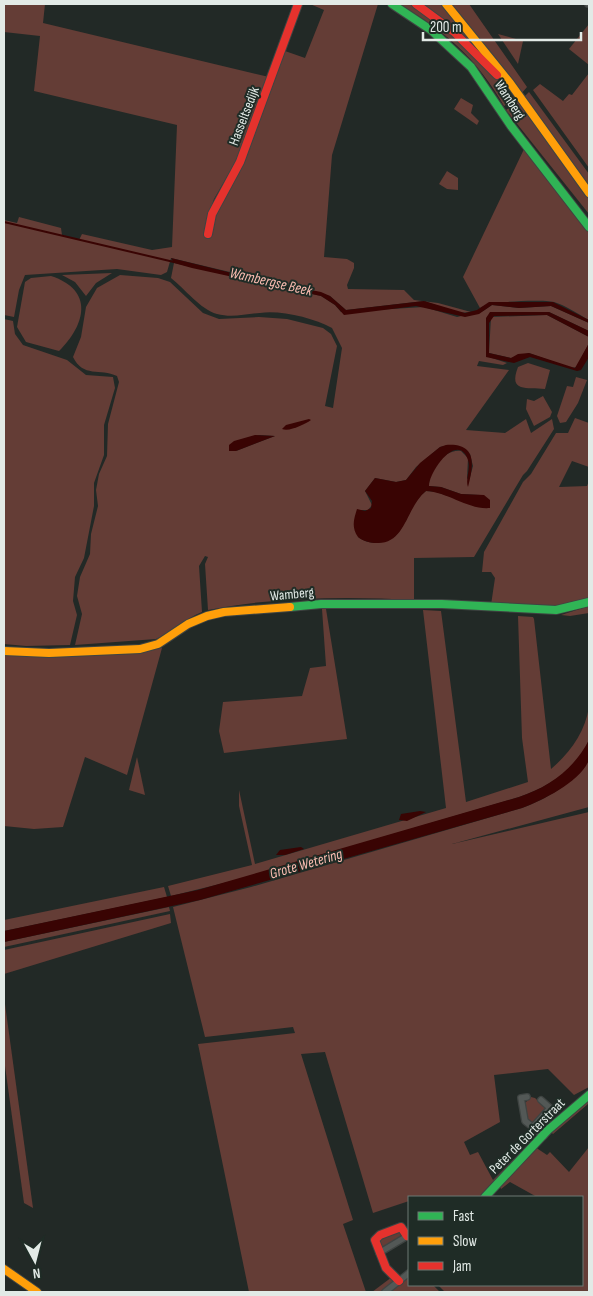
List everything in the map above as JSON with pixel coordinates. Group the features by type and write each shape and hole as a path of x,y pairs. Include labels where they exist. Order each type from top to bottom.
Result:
{"street":[{"name":"Hasseltsedijk","path":"208,234 208,224 213,209 239,164 298,4"},
{"name":"Wamberg","path":"392,4 431,30 471,66 511,126 589,227"},
{"name":"Wamberg","path":"416,4 454,32 513,90"},
{"name":"Wamberg","path":"446,4 513,90 589,193"},
{"name":"Wamberg","path":"4,651 49,653 140,648 158,644 188,624 207,616 224,612 322,604 442,604 556,610 589,602"},
{"name":"Peter de Gorterstraat","path":"486,1196 571,1109 589,1095"},
{"path":"527,1097 521,1098 525,1121 544,1136"},
{"path":"533,1126 550,1108 541,1100"},
{"path":"379,1253 408,1236 401,1227 380,1235 375,1240 379,1253 386,1268 399,1281"},
{"path":"4,1269 37,1292"},
{"path":"385,1292 408,1274"}],"shaded area":[{"path":"4,4 45,4 43,23 269,77 239,156 214,199 207,220 228,185 285,51 305,58 324,10 310,4 378,4 332,155 324,257 347,259 354,263 354,268 347,285 348,289 404,290 414,300 423,301 346,310 330,296 171,258 167,272 161,275 117,269 25,275 19,290 14,317 4,315 4,220 17,223 19,217 61,228 62,235 79,240 82,234 152,250 172,247 177,125 34,91 40,36 4,32"},
{"path":"398,4 413,4 439,21 467,46 515,99 504,106 483,74 458,47 430,24"},
{"path":"419,4 444,4 486,57 484,59"},
{"path":"449,4 469,4 527,87 521,94 466,22"},
{"path":"589,24 589,65 569,49"},
{"path":"498,34 523,41 518,64"},
{"path":"589,73 589,168 533,90 540,84 563,101 569,94 572,95"},
{"path":"529,92 589,174 589,187 524,97"},
{"path":"461,98 473,105 471,113 479,121 477,125 454,109"},
{"path":"518,102 589,197 589,214 506,110"},
{"path":"525,147 589,231 589,320 563,305 548,301 504,302 480,308 463,277"},
{"path":"447,171 458,178 458,190 447,189 439,184"},
{"path":"174,263 321,296 335,305 341,312 424,307 457,317 483,311 492,305 519,308 551,306 589,323 589,331 549,312 490,312 486,356 507,363 503,365 479,361 477,366 509,370 466,430 505,433 526,419 531,433 552,419 554,429 523,475 474,557 414,558 414,600 363,598 284,600 208,610 205,564 208,557 205,556 199,566 202,612 156,639 75,645 82,614 77,596 80,577 90,554 91,534 98,506 96,490 99,474 107,456 108,424 119,382 117,376 82,368 73,357 81,337 86,307 97,288 120,275 158,278 170,282 203,313 219,319 259,317 287,319 323,328 331,334 337,346 325,406 333,408 342,348 332,328 306,318 287,314 268,312 233,316 217,314 205,308 171,278","holes":["259,435 275,436 236,451 247,438","449,445 470,454 473,466 470,477 467,479 468,458 461,451 454,451 438,462 431,474 429,486 441,487 461,494 480,495 485,508 436,492 426,491 415,503 402,527 394,537 376,543 358,537 361,510 368,510 372,505 365,491 375,478 396,482 406,480 416,467 440,447"]},
{"path":"112,273 96,283 86,296 75,282 62,275"},
{"path":"51,276 65,282 80,299 80,319 68,341 59,351 26,342 17,327 25,282 31,278"},
{"path":"425,301 438,303 471,312 459,313"},
{"path":"547,315 589,337 589,343 577,367 571,368 529,353 511,358 489,353 491,317"},
{"path":"4,319 13,321 15,334 23,345 67,360 86,375 113,377 115,388 104,425 104,455 94,483 94,506 84,558 75,577 73,601 77,615 70,645 26,646 4,644"},
{"path":"528,363 550,370 545,389 526,388 517,385 515,381 518,367"},
{"path":"576,377 587,380 578,403 566,422 560,423 557,416 567,386 573,387"},
{"path":"543,396 552,412 550,417 534,426 526,409 527,399 534,401"},
{"path":"575,418 589,423 589,467 572,461 559,487 587,486 589,481 589,600 561,608 491,605 495,578 491,572 482,572 484,552 523,482 531,474 556,433 568,433"},
{"path":"589,606 589,613 570,616 561,615"},
{"path":"322,609 326,609 347,739 224,753 219,731 223,702 302,696 310,668 326,666"},
{"path":"423,610 441,611 466,802 528,782 522,738 518,616 533,617 534,619 551,769 576,741 584,725 589,707 589,738 583,752 576,761 560,777 540,789 519,797 240,879 171,896 168,886 252,865 239,806 239,790 255,864 446,808"},
{"path":"162,648 127,775 85,757 63,827 34,829 4,826 4,654 38,656"},
{"path":"137,757 145,795 129,790"},
{"path":"589,759 589,807 452,844 589,812 589,1087 574,1095 548,1069 494,1075 500,1122 464,1142 470,1155 478,1152 493,1180 514,1159 515,1162 483,1196 408,1196 408,1201 373,1213 325,1052 301,1054 353,1220 343,1224 366,1292 249,1292 198,1044 295,1033 293,1027 205,1037 173,907 251,887 522,808 560,789 583,768"},
{"path":"164,887 167,897 4,931 4,920"},
{"path":"169,907 170,911 4,947 4,942"},
{"path":"170,914 171,923 4,974 4,950"},
{"path":"4,997 33,1208 24,1203 4,1059"},
{"path":"531,1097 535,1098 547,1109 533,1124 527,1117 525,1109 525,1103"},
{"path":"589,1098 589,1106 588,1104 553,1134 550,1131"},
{"path":"535,1147 547,1155 550,1152 569,1172 589,1147 589,1292 445,1292 439,1286 583,1286 583,1196 535,1196 510,1182 501,1189 500,1186"},
{"path":"399,1230 404,1235 381,1250 378,1239"},
{"path":"408,1276 408,1286 434,1286 440,1292 388,1292"},
{"path":"392,1277 396,1281 382,1292 372,1292"}],"water":[{"path":"171,258 252,278 321,292 330,296 346,310 424,301 465,313 477,310 489,302 553,302 589,320 589,323 551,306 519,308 492,305 479,314 465,317 416,306 344,315 335,305 321,296 192,268 174,263"},
{"path":"490,312 549,312 589,331 589,337 547,315 494,316 489,323 489,353 511,358 518,354 529,353 575,368 589,343 589,357 581,370 577,371 530,357 514,363 486,357 486,318"},
{"path":"311,420 297,427 282,429 286,425"},
{"path":"255,435 275,436 236,451 229,451 229,445 234,441"},
{"path":"456,445 468,451 472,463 468,487 468,460 463,452 458,450 451,452 439,464 430,479 429,486 441,487 461,494 484,495 490,500 490,508 466,504 442,494 426,491 419,498 394,538 387,542 372,543 358,537 354,526 357,509 365,511 371,508 372,501 365,491 375,478 396,482 406,480 420,463 440,447"},
{"name":"Grote Wetering","path":"589,740 589,760 578,776 550,795 522,808 200,900 4,942 4,931 198,890 519,797 540,788 560,776 576,760"},
{"path":"426,812 407,821 399,820 401,814"},
{"path":"301,847 304,849 285,855 276,855 280,850"}],"waterway":[{"name":"Wambergse Beek","path":"4,222 174,262"}],"traffic: fast":[{"path":"392,4 431,30 471,67 511,126 589,227"},
{"path":"290,607 321,604 442,604 556,610 589,602"},
{"path":"486,1196 548,1130 589,1095"}],"traffic: slow":[{"path":"446,4 510,83 589,193"},
{"path":"4,651 49,653 140,649 158,644 188,624 207,616 224,612 290,607"},
{"path":"4,1269 37,1292"}],"traffic: jam":[{"path":"208,234 212,214 240,162 298,4"},
{"path":"416,4 454,32 497,75"},
{"path":"399,1281 386,1268 375,1240 380,1235 401,1227 407,1236"}]}
